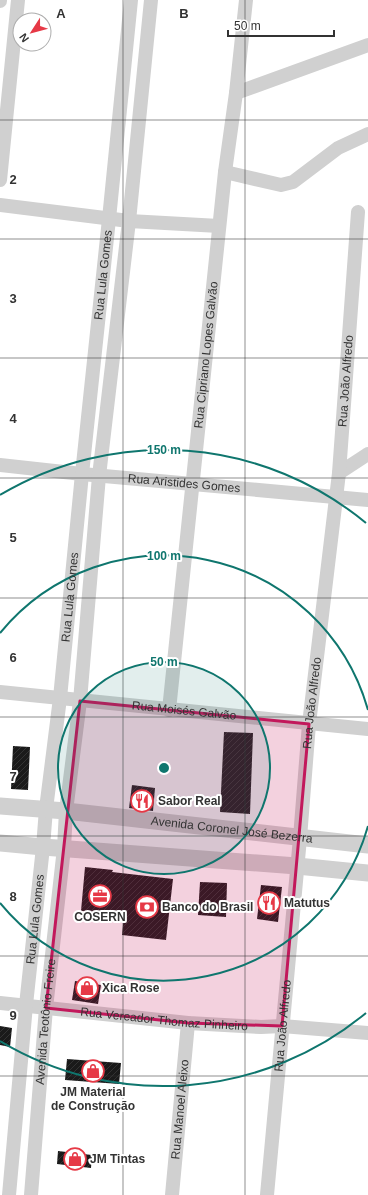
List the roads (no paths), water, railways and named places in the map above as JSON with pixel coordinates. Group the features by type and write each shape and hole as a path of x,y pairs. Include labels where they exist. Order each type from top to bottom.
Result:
{"street":[{"path":"0,180 6,68 18,0"},
{"name":"Rua Lula Gomes","path":"9,1195 26,1005 46,810 60,698 131,0"},
{"name":"Rua Lula Gomes","path":"64,848 66,811 80,701 100,476 129,221 151,0"},
{"name":"Rua Cipriano Lopes Galvão","path":"169,710 219,226 246,0"},
{"path":"236,93 368,45"},
{"path":"120,110 140,111"},
{"path":"225,172 281,185 288,184 294,182 338,148 368,134"},
{"path":"0,205 129,221 219,226"},
{"name":"Rua João Alfredo","path":"267,1195 309,724 339,473 358,212"},
{"path":"97,336 115,338"},
{"path":"339,473 368,454"},
{"name":"Rua Aristides Gomes","path":"0,465 100,476 193,483 368,500"},
{"name":"Rua Moisés Galvão","path":"0,692 368,729"},
{"name":"Avenida Coronel José Bezerra","path":"0,806 66,811 368,845"},
{"path":"0,842 43,847 297,866 368,873"},
{"name":"Avenida Teotônio Freire","path":"31,1195 46,1008 64,848"},
{"name":"Rua Vereador Thomaz Pinheiro","path":"0,1003 188,1023 261,1027 282,1026 368,1033"},
{"name":"Rua Manoel Aleixo","path":"172,1195 188,1023"},
{"path":"19,1086 40,1088"}],"place":[{"name":"Sabor Real","path":"142,801"},
{"name":"COSERN","path":"100,896"},
{"name":"Matutus","path":"269,903"},
{"name":"Banco do Brasil","path":"147,907"},
{"name":"Xica Rose","path":"87,988"},
{"name":"JM Material de Construção","path":"93,1071"},
{"name":"JM Tintas","path":"75,1159"}]}
